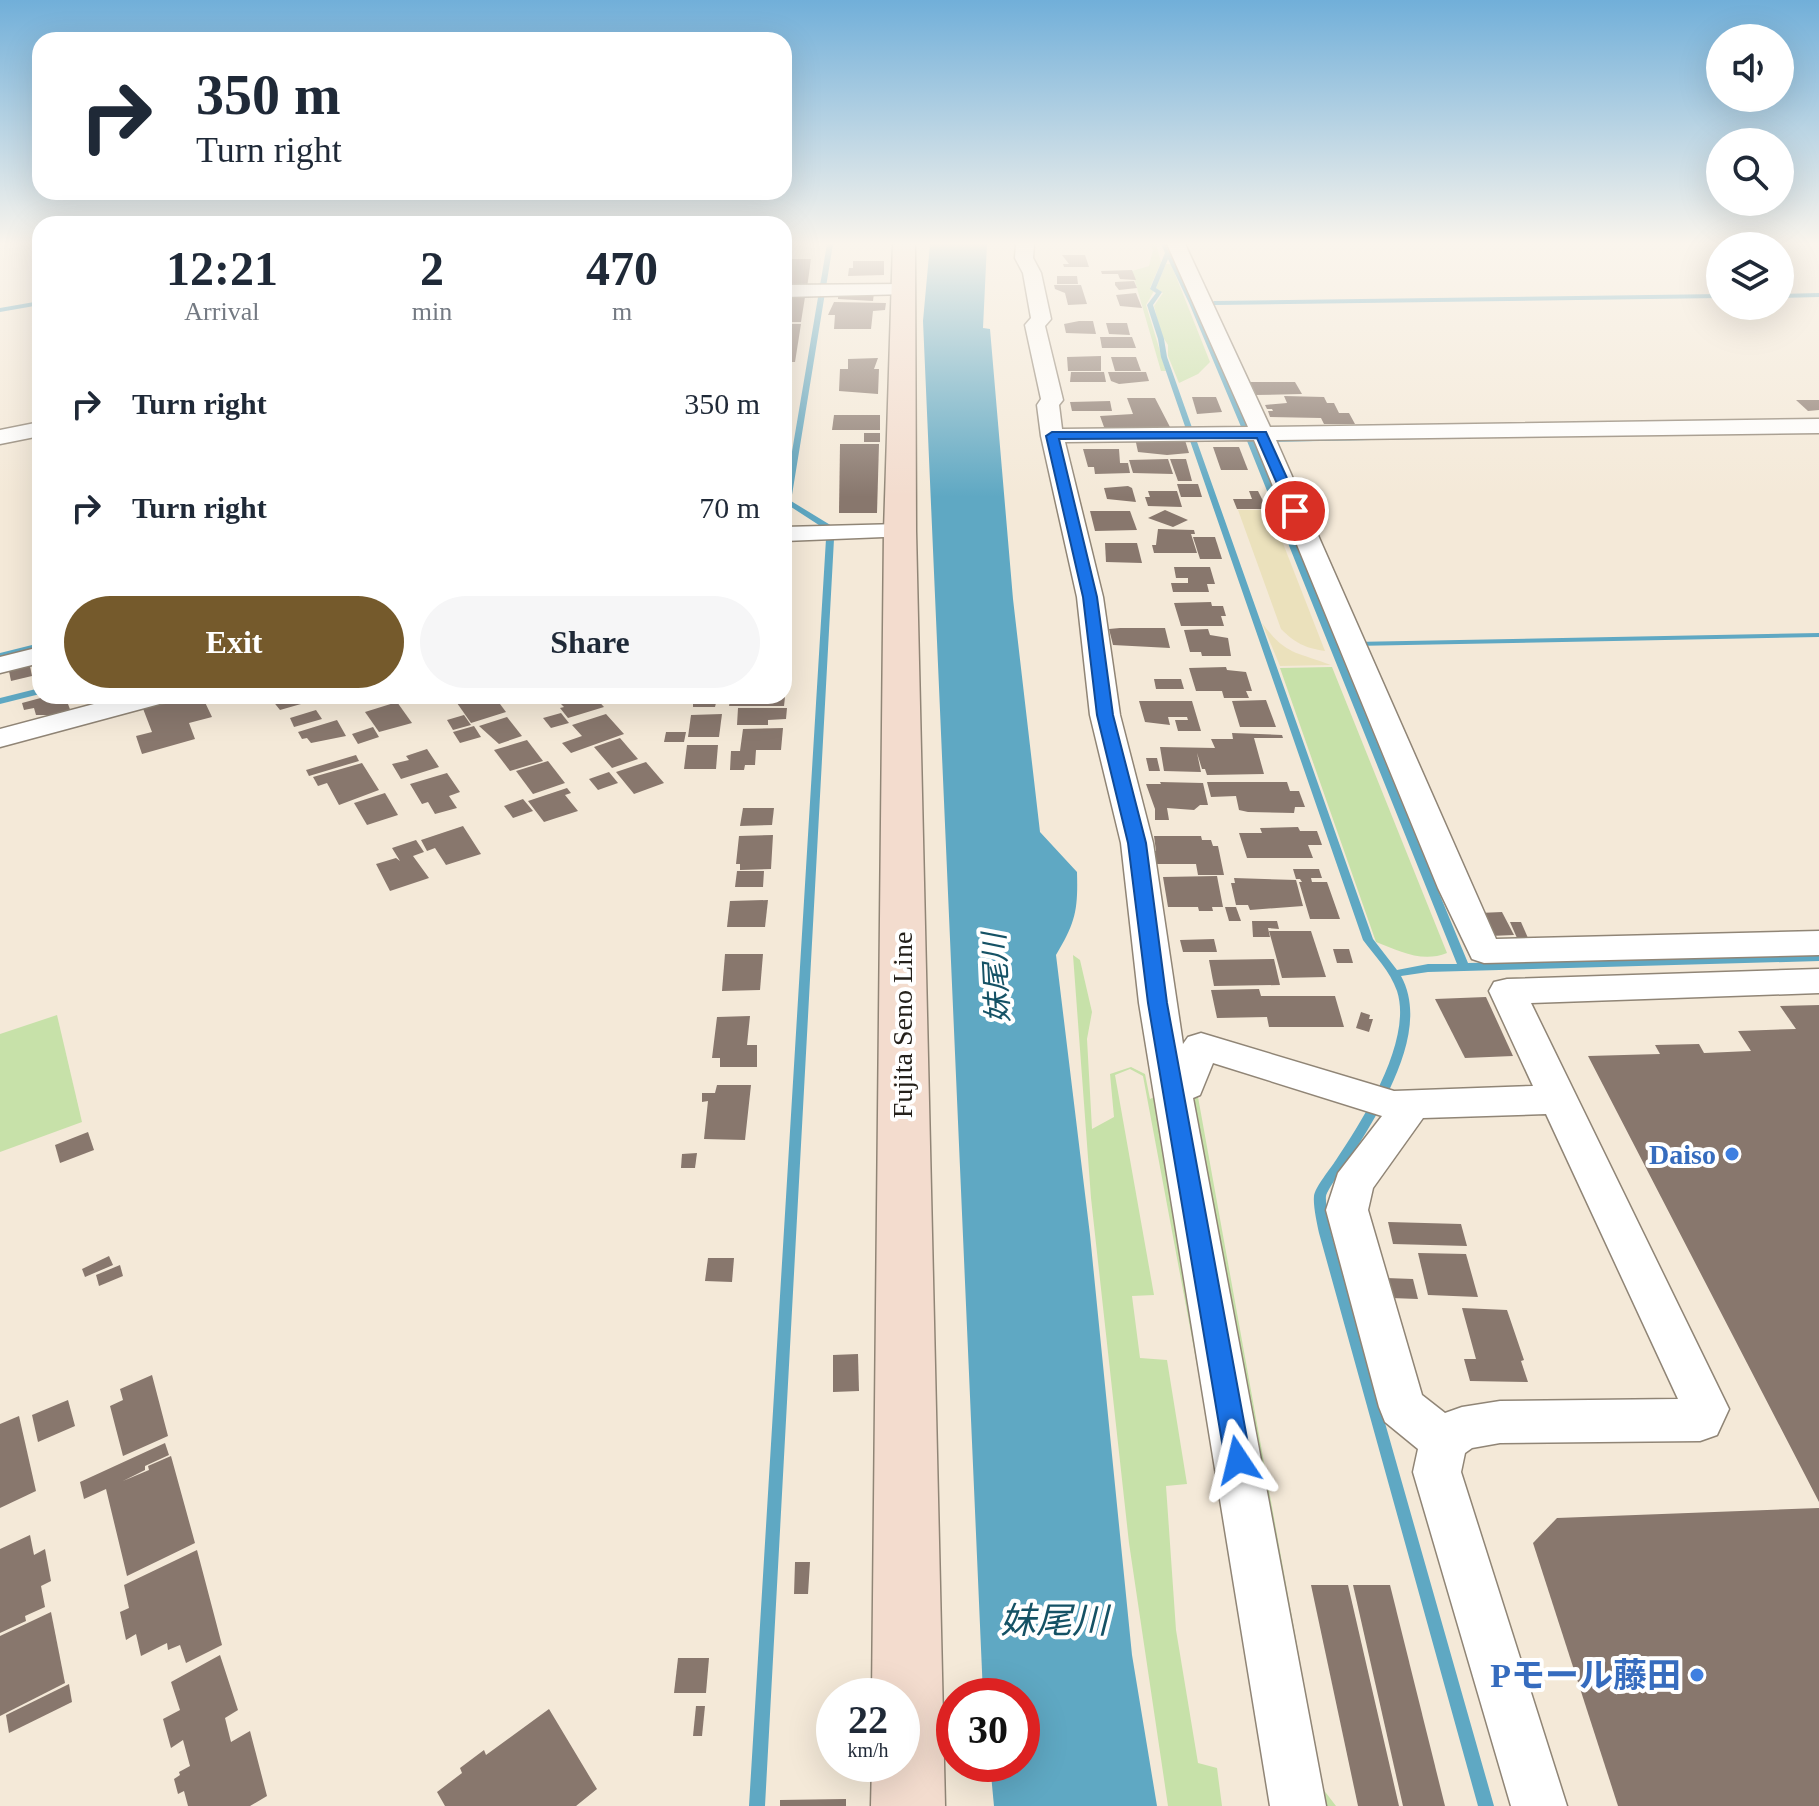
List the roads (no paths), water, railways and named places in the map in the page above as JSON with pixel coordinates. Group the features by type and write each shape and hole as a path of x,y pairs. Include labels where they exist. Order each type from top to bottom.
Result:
{"main road":[{"name":"Fujita Seno Line","path":"902,328 900,531 908,1806"}],"street":[{"path":"1036,328 1052,400 1048,405 1052,436 1090,597 1105,715 1137,843 1157,1003 1298,1806"},
{"path":"1211,328 1431,829 1460,904 1496,969 1706,1409 1700,1420 1500,1422 1462,1428 1443,1441 1437,1472 1539,1806"},
{"path":"1052,436 1193,434 1257,437 1819,426"},
{"path":"0,437 32,431"},
{"path":"792,534 900,531"},
{"path":"0,665 32,657"},
{"path":"0,738 127,704"},
{"path":"1496,969 1819,943"},
{"path":"1496,969 1819,981"},
{"path":"1157,1003 1201,1046 1403,1105 1559,1099"},
{"path":"1173,1091 1186,1085 1201,1046"},
{"path":"1403,1105 1353,1184 1347,1210 1402,1407 1443,1441"}],"water":[{"name":"妹尾川","path":"923,328 990,329 1013,599 1040,832 1077,872 1074,915 1056,955 1090,1235 1132,1655 1157,1806 994,1806 992,1782 1040,1782 1040,1678 982,1678"}],"waterway":[{"path":"792,472 816,328"},
{"path":"1158,328 1164,357 1368,940 1394,974"},
{"path":"1203,328 1464,967"},
{"path":"1265,440 1417,438"},
{"path":"757,1806 830,539 829,528 792,505"},
{"path":"1353,644 1819,635"},
{"path":"0,655 32,647"},
{"path":"0,701 32,693"},
{"path":"1394,974 1428,968 1819,958"},
{"path":"1394,974 1404,997 1405,1021 1400,1047 1378,1100 1320,1195 1325,1233 1486,1806"}],"place":[{"name":"Daiso","path":"1732,1154"},
{"name":"Pモール藤田","path":"1697,1675"}]}
